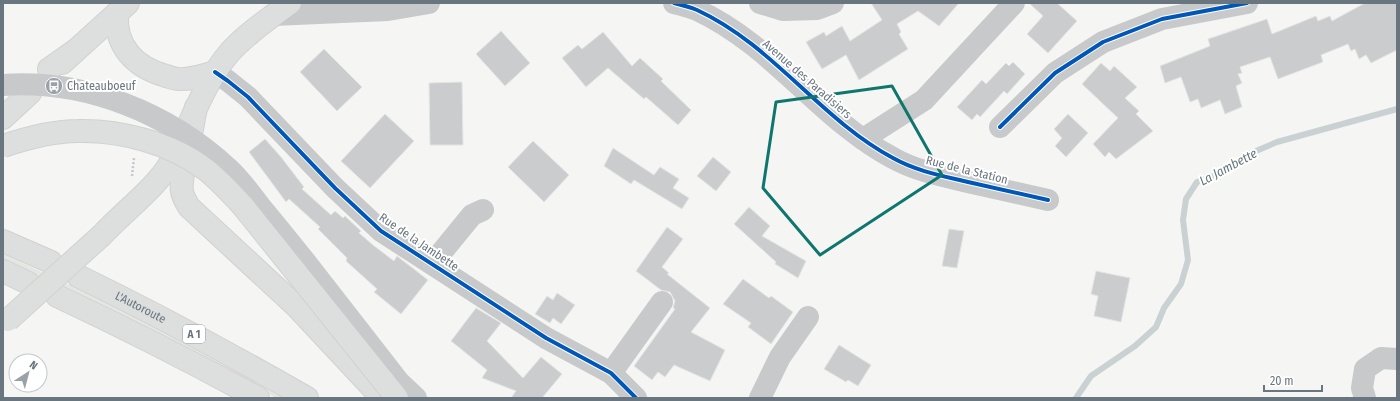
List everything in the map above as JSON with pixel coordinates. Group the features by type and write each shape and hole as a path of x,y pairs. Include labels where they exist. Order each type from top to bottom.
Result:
{"main road":[{"path":"122,8 116,25 118,36 125,49 138,63 154,73 178,79 193,78 215,72"},
{"path":"53,69 122,8"},
{"path":"192,121 215,72 230,52 244,38 282,9"},
{"path":"3,118 30,93"},
{"path":"3,146 27,138 77,131 117,134 138,138 181,154 205,169 242,205 397,398"},
{"path":"5,323 102,235 153,185 177,165 182,196 190,207 297,307 382,398"},
{"path":"3,241 51,262"},
{"path":"3,271 28,283"},
{"name":"L'Autoroute","path":"78,276 140,306 231,354 307,398"},
{"name":"A 1","path":"57,296 193,363 258,398"}],"street":[{"path":"282,9 385,6 429,3"},
{"name":"Avenue des Paradisiers","path":"674,3 696,10 729,28 765,55 833,116 863,139"},
{"path":"760,3 783,10 817,8 833,3"},
{"path":"863,139 924,100 1014,3"},
{"path":"1000,127 1055,73 1103,42 1162,19 1247,3"},
{"name":"Rue de la Jambette","path":"215,72 248,97 335,188 381,232 546,338 611,373 636,398"},
{"path":"3,85 48,85 74,89 112,99 154,117 180,131 207,150 241,182 298,252 399,382 416,398"},
{"name":"Rue de la Station","path":"863,139 894,159 931,173 1048,200"},
{"path":"432,264 472,215 483,210"},
{"path":"611,373 662,302"},
{"path":"760,398 780,357 808,317"},
{"path":"1365,398 1362,388 1365,370 1381,358 1397,359"}],"highlighted area":[{"path":"892,86 942,175 820,255 763,188 776,102"}],"shaded area":[{"path":"3,254 87,293 221,360 286,398 276,398 107,309 3,261"}],"building":[{"path":"871,3 959,3 939,26 918,11 897,24 901,32 899,34 908,49 859,80 846,55 822,69 806,42 824,32 826,36 842,26 850,41 882,20"},
{"path":"1029,3 1057,3 1077,21 1048,53 1027,34 1043,16"},
{"path":"1365,3 1397,3 1397,50 1371,63 1366,55 1359,59 1355,49 1351,51 1348,44 1321,55 1323,62 1278,79 1270,57 1240,67 1242,73 1238,74 1242,83 1236,86 1242,107 1225,114 1220,100 1201,108 1198,99 1190,102 1181,77 1165,83 1160,66 1210,46 1208,39 1267,19 1272,34 1316,16 1318,21 1330,16 1332,21"},
{"path":"501,31 530,63 505,86 476,54"},
{"path":"603,32 632,66 640,58 663,79 661,81 691,110 678,125 646,97 644,99 608,68 586,87 562,58 578,45 582,49"},
{"path":"324,49 362,87 337,111 300,72"},
{"path":"1013,62 1025,74 1007,94 1004,91 980,117 977,114 972,120 957,107 982,80 986,84 1006,63 1009,66"},
{"path":"1101,63 1110,71 1114,66 1137,87 1125,98 1139,111 1136,114 1153,131 1116,159 1109,152 1105,157 1093,144 1118,118 1082,84"},
{"path":"462,82 463,145 430,145 429,83"},
{"path":"385,114 414,141 370,188 341,161"},
{"path":"1068,114 1088,133 1066,157 1055,146 1062,138 1054,129"},
{"path":"265,139 304,187 302,189 331,215 335,211 343,218 345,216 361,231 359,233 373,245 394,261 397,256 428,280 401,314 374,292 377,289 346,261 347,258 318,229 320,227 289,199 286,202 249,152"},
{"path":"533,141 569,175 544,202 508,167"},
{"path":"613,148 654,175 660,167 679,179 673,188 689,198 682,209 634,180 631,184 604,166"},
{"path":"713,157 731,172 716,191 697,176"},
{"path":"749,207 770,226 762,236 806,261 798,278 775,264 776,262 734,224"},
{"path":"667,227 683,239 662,267 669,273 667,274 710,308 691,332 725,350 710,381 674,365 665,377 658,372 652,380 634,366 675,309 673,308 675,301 670,292 661,290 636,271"},
{"path":"949,229 964,231 957,268 942,266"},
{"path":"1096,271 1130,278 1121,322 1094,316 1098,296 1091,294"},
{"path":"743,279 769,298 771,296 793,312 771,344 748,327 751,323 723,304"},
{"path":"557,293 575,305 561,324 553,318 550,323 535,314 547,296 553,300"},
{"path":"476,308 501,323 487,341 523,378 541,357 562,374 542,398 511,398 516,391 482,378 487,370 451,341"},
{"path":"839,345 871,365 858,386 848,380 846,382 824,369"}],"waterway":[{"name":"La Jambette","path":"1076,398 1091,376 1135,346 1156,327 1164,308 1181,284 1188,260 1183,220 1186,199 1197,182 1221,173 1249,154 1277,142 1397,109"}],"cycle path":[{"path":"674,3 697,10 724,25 749,42 842,123 867,142 902,163 930,173 1048,200"},
{"path":"1000,127 1055,73 1103,42 1162,19 1247,3"},
{"path":"215,72 248,97 335,188 381,231 546,338 611,373 636,398"}],"place":[{"name":"Chateauboeuf","path":"54,86"}]}
